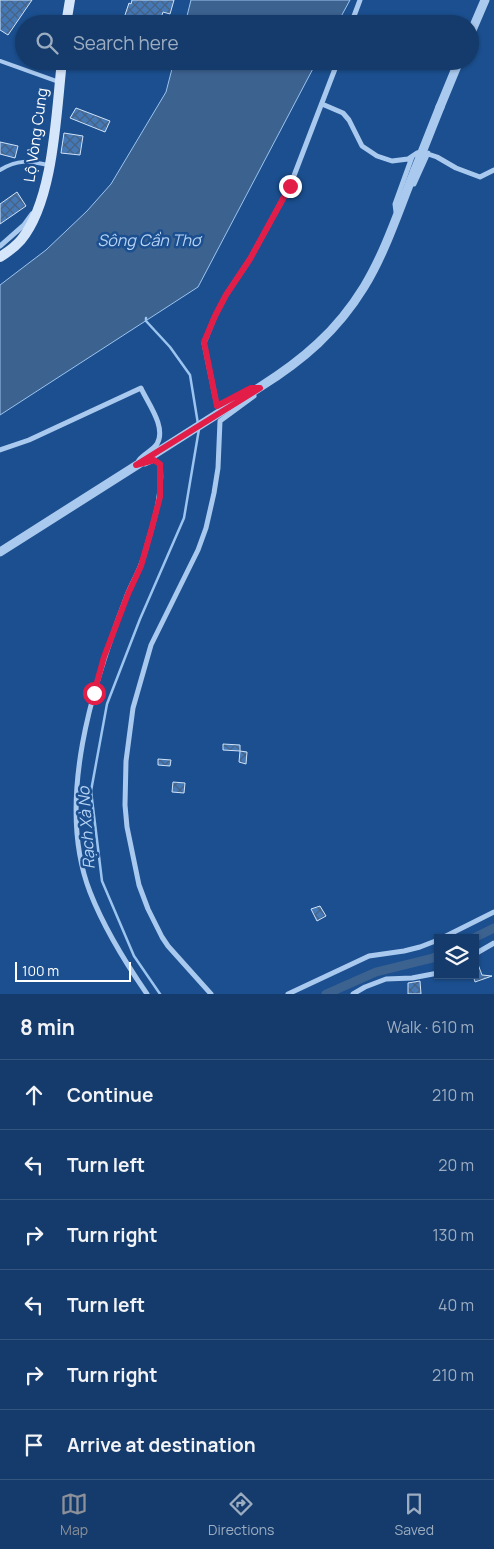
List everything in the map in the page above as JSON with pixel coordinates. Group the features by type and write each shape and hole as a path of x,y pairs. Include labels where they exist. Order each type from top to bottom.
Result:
{"main road":[{"path":"68,15 70,0"},
{"name":"Lộ Vòng Cung","path":"0,257 20,241 28,230 40,204 50,165 61,70"}],"street":[{"path":"354,15 360,0"},
{"path":"479,15 485,0"},
{"path":"260,388 251,388 217,406 204,342 226,295 250,259 290,186 335,70"},
{"path":"0,552 260,388 299,361 332,330 364,286 376,264 455,70"},
{"path":"322,104 343,113 349,120 362,146 367,151 387,160 408,159 418,153 428,153 437,156 456,168 480,177 494,170"},
{"path":"397,215 404,207 428,153"},
{"path":"397,215 395,204 412,156"},
{"path":"0,246 24,225 40,204"},
{"path":"0,450 29,440 140,388 158,422 158,438 156,446 145,454 136,465"},
{"path":"211,994 162,937 143,896 127,827 125,805 126,761 133,708 151,645 198,550 210,513 218,468 220,421 256,394 260,388"},
{"path":"136,465 154,460 160,464 160,497 141,566 104,657 82,739 77,790 77,816 82,865 89,891 108,931 146,994"},
{"path":"450,934 494,912"},
{"path":"288,994 368,956 404,951 434,942"},
{"path":"479,952 494,943"},
{"path":"353,994 386,979 420,977 434,974"}],"lane":[{"path":"0,61 15,66"},
{"path":"25,70 59,82"},
{"path":"0,170 17,162 26,161 50,165"}],"water":[{"path":"191,0 350,0 342,15 187,15"},
{"name":"Sông Cần Thơ","path":"172,70 312,70 198,287 0,415 0,285 46,250 87,211 111,184 166,92"}],"building":[{"path":"0,0 32,0 22,15 15,15 15,25 8,35 0,30"},
{"path":"132,0 174,0 170,14 163,12 162,15 125,15 129,3 131,4"},
{"path":"76,108 110,121 105,132 70,118"},
{"path":"64,133 83,136 80,155 61,153"},
{"path":"0,142 18,146 15,158 0,154"},
{"path":"17,192 26,206 0,224 0,204"},
{"path":"223,744 240,745 240,751 223,750"},
{"path":"240,751 247,752 246,764 239,762"},
{"path":"158,759 171,760 170,766 158,765"},
{"path":"173,782 185,783 184,793 172,792"},
{"path":"320,906 326,916 317,921 311,909"},
{"path":"479,967 482,975 492,976 475,982 474,979 479,979"},
{"path":"420,981 421,994 408,994 408,983"}],"waterway":[{"name":"Rạch Xà No","path":"146,318 146,321 170,347 190,375 198,424"},
{"name":"Rạch Xà No","path":"160,994 134,956 102,881 91,791 107,704 140,619 184,518 199,429"},
{"path":"479,936 494,928"},
{"path":"326,994 376,972 434,958"}],"route":[{"path":"94,693 104,657 141,566 160,497 160,464 154,460 136,465 260,388 251,388 217,406 204,342 226,295 250,259 290,186"}]}
